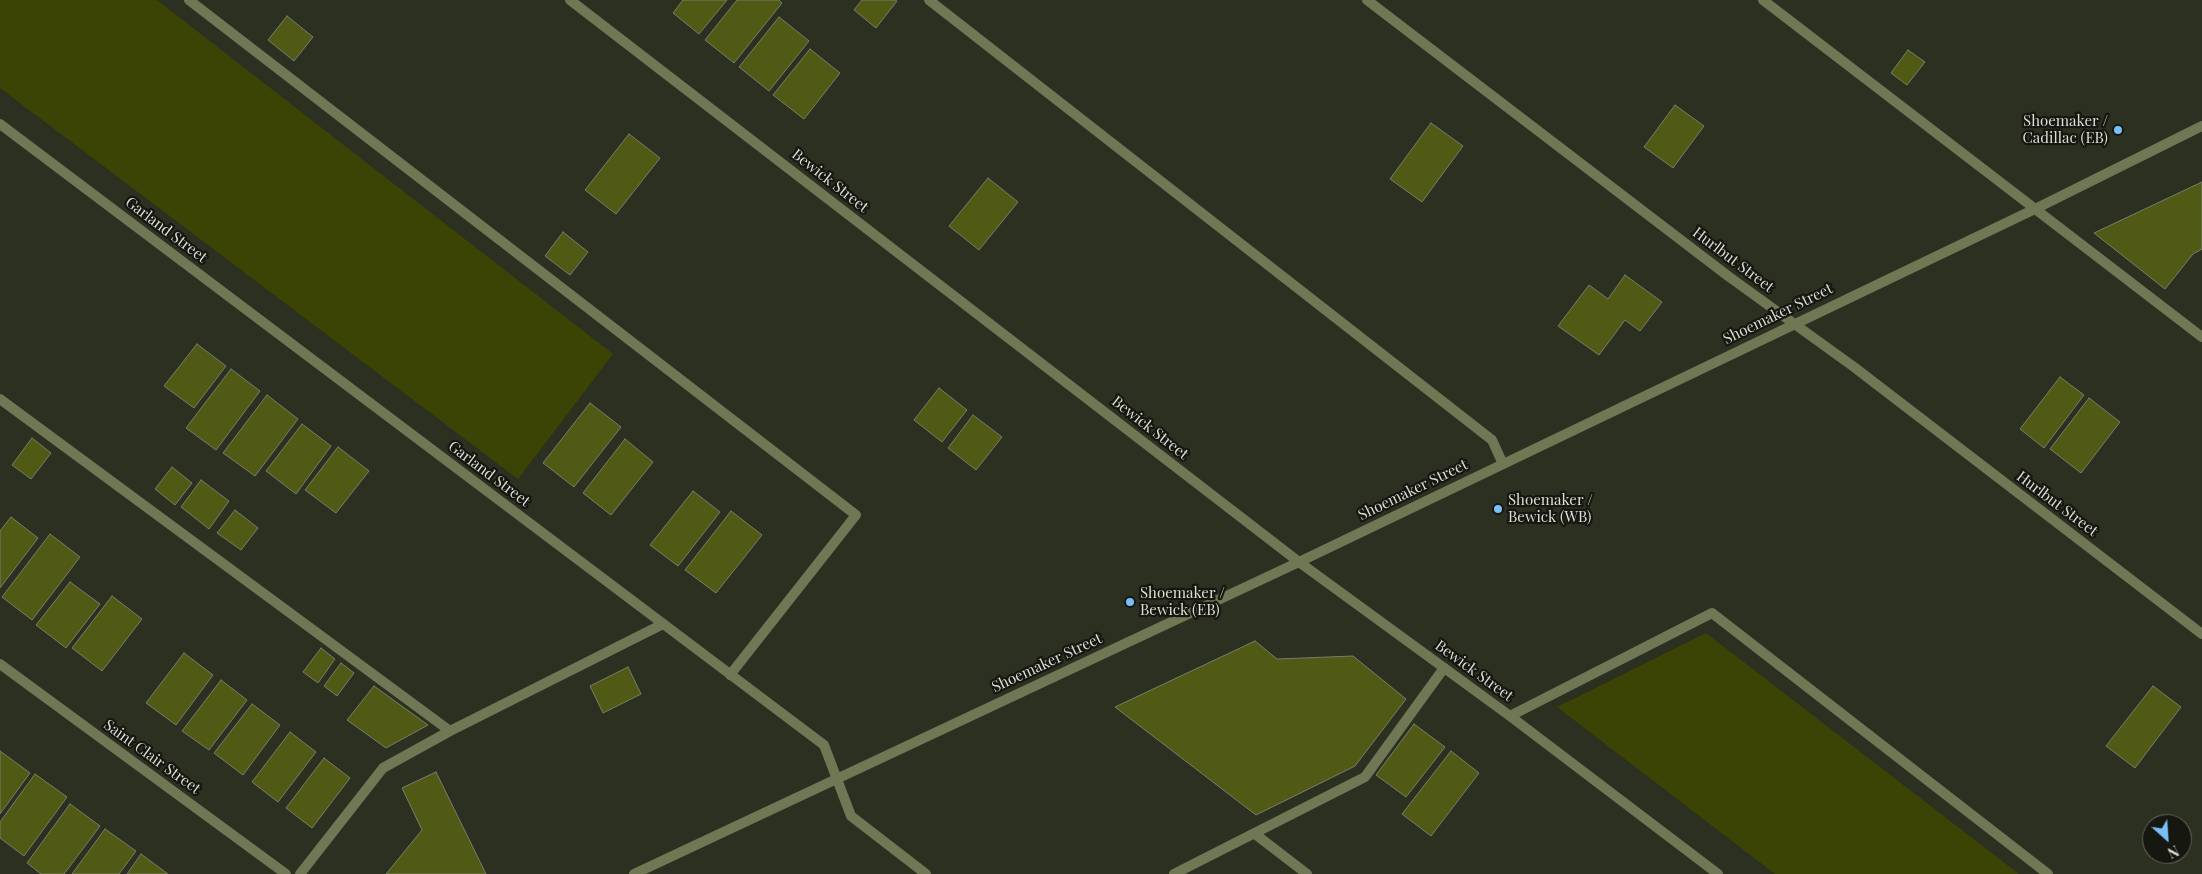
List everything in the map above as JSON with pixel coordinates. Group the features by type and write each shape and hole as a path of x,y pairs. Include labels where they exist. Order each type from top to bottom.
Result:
{"street":[{"path":"189,0 856,515 730,675"},
{"name":"Bewick Street","path":"570,0 1299,562 1510,716 1718,874"},
{"path":"929,0 1492,440 1503,464"},
{"name":"Hurlbut Street","path":"1367,0 1728,276 1862,373 2202,634"},
{"path":"1763,0 2202,337"},
{"name":"Garland Street","path":"0,124 824,745 851,816 926,874"},
{"name":"Shoemaker Street","path":"634,874 1299,562 2036,208 2202,126"},
{"path":"0,399 450,731"},
{"path":"1510,716 1712,613 2048,874"},
{"path":"300,874 383,768 450,731 663,624"},
{"name":"Saint Clair Street","path":"0,664 286,874"},
{"path":"1174,874 1365,777 1444,668"},
{"path":"1255,834 1307,874"}],"green space":[{"path":"0,0 157,0 613,354 518,479 0,88"},
{"path":"1706,633 2019,874 1775,874 1557,707"}],"building":[{"path":"683,0 727,0 699,34 673,13"},
{"path":"737,0 779,0 782,3 734,63 705,40"},
{"path":"862,0 897,1 876,28 854,10"},
{"path":"287,16 313,37 294,61 268,40"},
{"path":"779,17 809,41 769,91 739,67"},
{"path":"810,49 840,73 804,119 773,95"},
{"path":"1908,50 1925,62 1907,85 1891,73"},
{"path":"1675,105 1704,126 1673,168 1644,147"},
{"path":"1431,123 1463,146 1422,202 1390,179"},
{"path":"629,134 660,158 616,214 585,190"},
{"path":"988,178 1018,202 979,250 949,226"},
{"path":"2202,182 2202,249 2193,254 2165,289 2094,233"},
{"path":"563,232 588,252 570,275 545,256"},
{"path":"1625,275 1662,302 1640,331 1625,320 1599,355 1558,326 1589,285 1608,299"},
{"path":"197,344 226,366 194,408 164,386"},
{"path":"231,369 260,391 216,450 186,428"},
{"path":"2060,377 2084,395 2044,448 2020,429"},
{"path":"939,388 967,410 942,442 914,420"},
{"path":"267,395 298,419 255,476 223,453"},
{"path":"2089,398 2120,422 2081,473 2050,449"},
{"path":"590,403 621,427 574,487 543,463"},
{"path":"973,415 1002,437 976,470 948,448"},
{"path":"302,424 331,446 296,494 266,471"},
{"path":"32,438 51,453 31,479 12,465"},
{"path":"625,439 653,462 611,515 583,493"},
{"path":"338,447 369,471 336,513 305,490"},
{"path":"172,467 192,483 175,505 155,489"},
{"path":"201,480 229,501 209,529 181,507"},
{"path":"693,491 720,512 678,566 650,545"},
{"path":"235,510 258,528 241,550 217,533"},
{"path":"731,511 762,535 716,593 685,570"},
{"path":"11,517 38,538 0,588 0,531"},
{"path":"50,534 80,557 32,620 2,597"},
{"path":"70,582 100,604 66,648 36,625"},
{"path":"112,596 142,619 102,671 72,648"},
{"path":"1255,641 1277,659 1353,656 1406,699 1355,766 1256,815 1115,707"},
{"path":"321,648 335,659 318,683 303,672"},
{"path":"184,653 213,675 176,725 146,703"},
{"path":"341,663 354,673 337,696 324,686"},
{"path":"628,667 641,694 603,713 590,686"},
{"path":"221,680 247,700 209,750 182,731"},
{"path":"374,686 428,725 386,748 347,720"},
{"path":"2153,686 2181,707 2135,768 2106,746"},
{"path":"252,704 280,725 243,775 214,753"},
{"path":"1414,724 1445,747 1406,797 1376,775"},
{"path":"290,732 316,752 278,802 252,782"},
{"path":"0,751 30,773 0,814"},
{"path":"1451,751 1479,773 1431,836 1402,814"},
{"path":"324,758 350,778 312,828 286,808"},
{"path":"436,772 486,874 386,874 422,830 402,788"},
{"path":"35,774 67,797 24,856 0,838 0,822"},
{"path":"70,804 100,826 64,874 41,874 27,863"},
{"path":"105,829 136,851 119,874 72,874"},
{"path":"141,854 168,874 127,874"}],"place":[{"name":"Shoemaker / Cadillac (EB)","path":"2118,130"},
{"name":"Shoemaker / Bewick (WB)","path":"1498,509"},
{"name":"Shoemaker / Bewick (EB)","path":"1130,602"}]}
